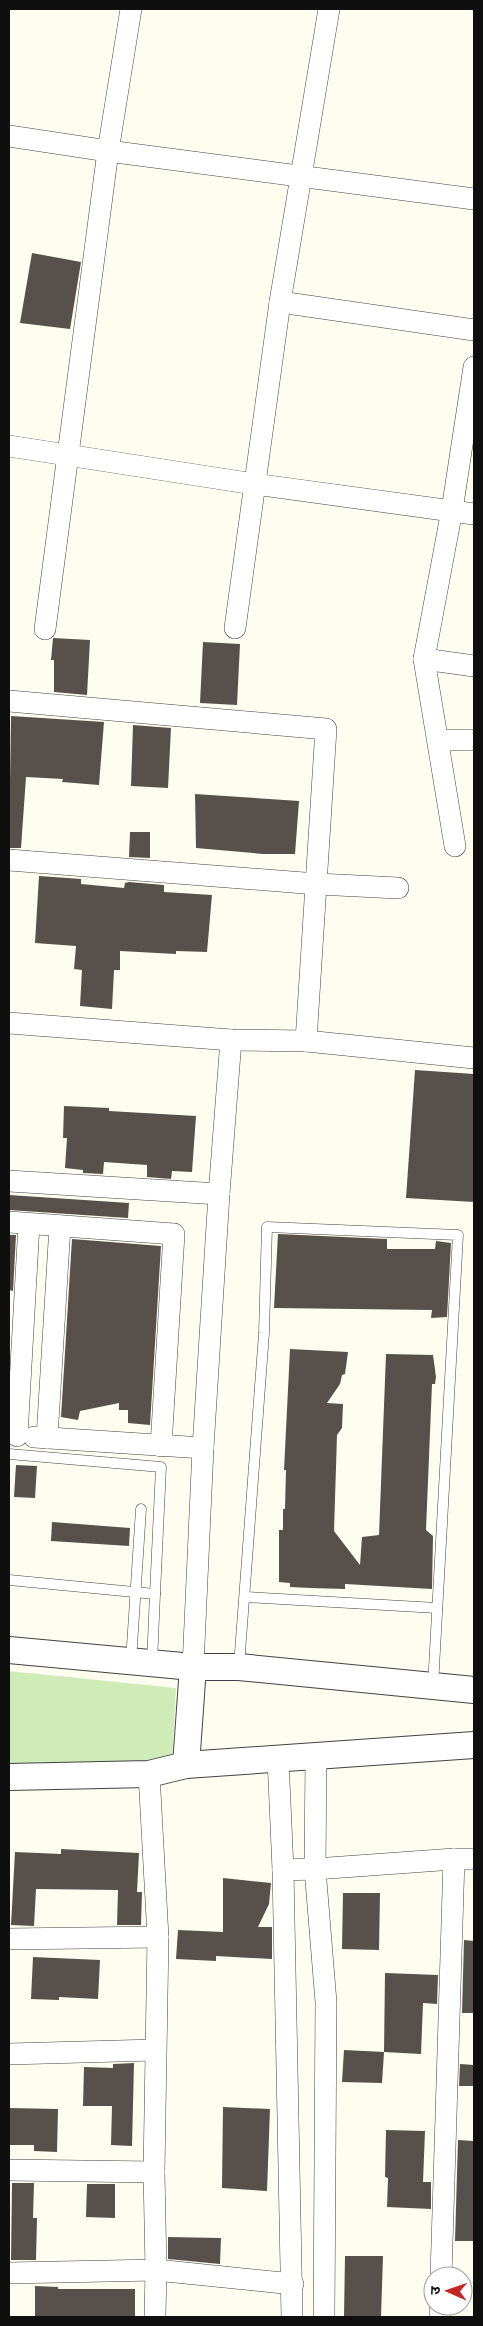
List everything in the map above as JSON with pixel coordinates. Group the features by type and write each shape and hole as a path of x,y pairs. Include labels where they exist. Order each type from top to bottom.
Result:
{"street":[{"path":"45,629 108,151 131,9"},
{"path":"235,628 280,302 329,9"},
{"path":"9,136 108,151 474,199"},
{"path":"280,302 474,330"},
{"path":"455,846 424,659 452,510 474,367"},
{"path":"9,446 254,484 474,514"},
{"path":"424,659 474,666"},
{"path":"9,701 326,730 306,1041"},
{"path":"438,740 474,740"},
{"path":"9,860 317,884 398,888"},
{"path":"9,1023 231,1040 306,1041 474,1058"},
{"path":"186,1765 193,1667 203,1448 231,1040"},
{"path":"9,1181 219,1194"},
{"path":"161,1446 174,1234 19,1223 12,1442 47,1438 161,1446 203,1448"},
{"path":"47,1438 60,1226"},
{"path":"9,1650 193,1667 239,1667 474,1690"},
{"path":"9,1777 149,1774 186,1765 474,1745"},
{"path":"316,1756 315,1870 326,2002 324,2317"},
{"path":"278,1758 283,1870 293,2284 292,2317"},
{"path":"149,1774 158,1937 154,2172 155,2317"},
{"path":"283,1870 315,1870 464,1859 442,2266"},
{"path":"9,1939 158,1937"},
{"path":"9,2054 155,2050"},
{"path":"9,2170 154,2172"},
{"path":"9,2273 156,2270 293,2284"}],"lane":[{"path":"239,1667 264,1333 267,1227 458,1235 432,1686"},
{"path":"12,1442 162,1467 155,1594 142,1663"},
{"path":"141,1509 135,1592 142,1663"},
{"path":"9,1580 155,1594"},
{"path":"245,1597 437,1608"}],"green space":[{"path":"9,1671 176,1688 172,1762 9,1766"}],"building":[{"path":"32,253 81,262 70,329 20,323"},
{"path":"53,638 90,640 87,695 54,692 54,660 51,660"},
{"path":"203,642 240,644 237,705 200,703"},
{"path":"11,716 104,722 99,785 62,782 63,779 26,777 21,848 9,848"},
{"path":"133,725 171,728 168,788 131,786"},
{"path":"195,794 299,801 295,854 263,854 196,848"},
{"path":"130,832 150,832 150,858 129,857"},
{"path":"39,876 81,879 81,884 124,888 125,883 129,882 164,885 164,892 212,895 207,952 176,951 176,954 120,951 120,970 114,970 112,1009 80,1006 82,970 74,969 76,946 35,943"},
{"path":"415,1070 474,1074 474,1202 406,1198"},
{"path":"64,1106 109,1108 109,1111 196,1116 192,1172 172,1171 171,1179 147,1177 147,1165 104,1162 103,1174 83,1173 83,1170 65,1168 67,1138 63,1138"},
{"path":"9,1195 129,1203 128,1218 9,1210"},
{"path":"278,1234 387,1239 387,1249 435,1249 436,1241 451,1243 447,1317 431,1318 432,1310 274,1308"},
{"path":"9,1235 16,1235 13,1291 9,1290"},
{"path":"72,1239 161,1246 150,1425 128,1423 128,1410 119,1410 119,1403 80,1411 78,1420 61,1417"},
{"path":"290,1349 348,1352 345,1374 342,1375 340,1384 327,1403 343,1404 342,1428 337,1435 334,1531 360,1565 362,1537 379,1535 386,1354 433,1355 436,1377 435,1384 432,1384 426,1530 433,1536 432,1589 345,1584 345,1589 311,1588 290,1587 290,1583 279,1582 279,1530 283,1530 283,1509 285,1509 286,1470 284,1470"},
{"path":"16,1465 37,1466 35,1498 14,1497"},
{"path":"52,1522 130,1528 129,1546 51,1541"},
{"path":"61,1849 139,1853 137,1892 142,1892 141,1925 117,1925 118,1890 36,1889 34,1926 11,1925 15,1852 61,1854"},
{"path":"223,1878 271,1883 269,1904 258,1927 272,1927 272,1959 216,1956 216,1961 176,1959 178,1930 223,1932"},
{"path":"343,1893 380,1893 379,1950 342,1949"},
{"path":"464,1940 474,1941 473,2013 462,2013"},
{"path":"33,1957 100,1960 98,1999 59,1997 59,2000 31,1999"},
{"path":"385,1973 438,1975 437,2004 423,2003 421,2054 384,2052"},
{"path":"344,2050 384,2052 382,2083 342,2082"},
{"path":"134,2063 132,2146 111,2145 112,2106 83,2106 84,2067 113,2068 113,2064"},
{"path":"460,2064 474,2065 474,2086 459,2086"},
{"path":"223,2107 270,2109 267,2191 222,2188"},
{"path":"9,2108 58,2109 57,2152 34,2151 34,2145 9,2145"},
{"path":"386,2130 425,2131 423,2182 431,2182 431,2209 387,2207 388,2178 385,2177"},
{"path":"458,2140 474,2141 474,2241 455,2241"},
{"path":"12,2183 34,2183 33,2218 37,2218 36,2260 11,2260"},
{"path":"87,2184 115,2184 115,2218 86,2217"},
{"path":"168,2237 221,2238 220,2264 168,2259"},
{"path":"345,2256 383,2256 381,2317 344,2317"},
{"path":"35,2286 58,2287 58,2289 135,2289 135,2317 35,2317"}]}
